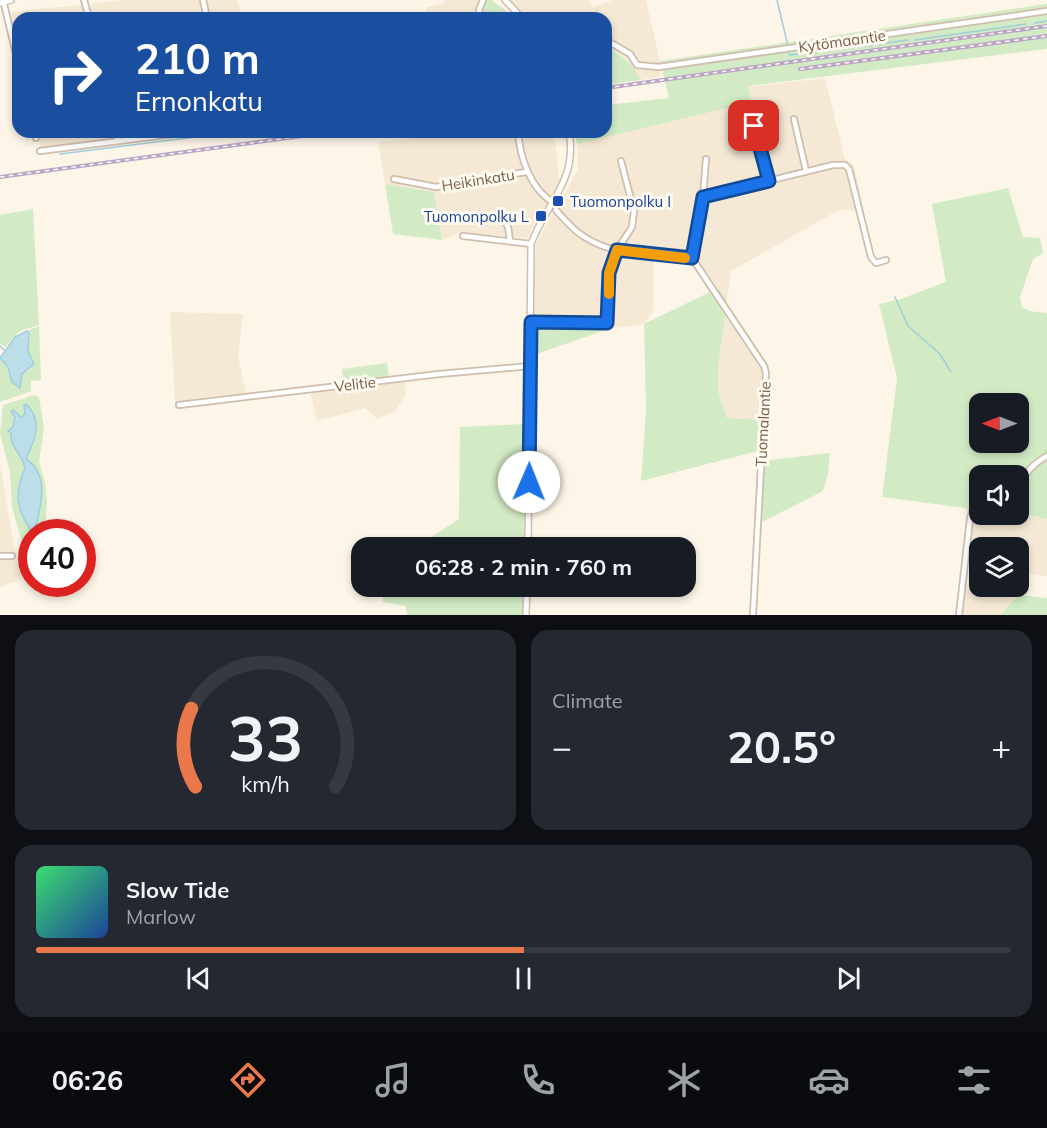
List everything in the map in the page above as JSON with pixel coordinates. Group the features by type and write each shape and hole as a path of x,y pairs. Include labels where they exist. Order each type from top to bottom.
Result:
{"street":[{"path":"11,0 2,2 12,40"},
{"path":"505,0 516,12"},
{"name":"Kytömaantie","path":"612,44 630,54 637,65 659,67 1047,12"},
{"path":"749,107 769,181"},
{"path":"794,119 806,171"},
{"path":"39,151 142,138"},
{"path":"519,138 526,172 546,197 554,203"},
{"path":"528,537 531,244 570,169 570,138"},
{"path":"556,210 584,237 617,250 692,258 703,197 706,159"},
{"path":"531,322 607,323 609,273 617,250 632,227 634,211 621,161"},
{"path":"703,197 806,171 838,164 845,165 849,169 871,257 876,263 886,260"},
{"name":"Heikinkatu","path":"394,179 436,187 526,172"},
{"path":"504,220 508,227 510,241"},
{"path":"463,236 531,244"},
{"name":"Tuomalantie","path":"692,258 764,366 753,615"},
{"name":"Velitie","path":"179,405 440,374 530,366"},
{"path":"1029,470 1047,456"},
{"path":"959,615 969,525"},
{"path":"0,556 12,556"},
{"path":"526,615 527,597"}],"shaded area":[{"path":"123,0 237,0 240,12 12,12 12,17 11,12"},
{"path":"444,0 483,0 480,12 427,12 426,7 444,3"},
{"path":"505,0 590,0 592,7 613,0 646,0 660,61 660,77 641,80 629,62 619,53 612,50 612,12 516,12"},
{"path":"825,78 845,159 854,165 864,211 839,210 731,271 727,301 769,366 764,420 727,418 718,391 718,288 710,293 690,262 654,259 653,312 644,324 608,329 528,328 536,243 578,170 577,144 612,138 612,136 728,108 750,123 756,122 747,87"},
{"path":"38,138 115,138 41,149"},
{"path":"414,138 516,138 517,140 555,138 560,182 527,238 459,233 442,240 434,192 385,184 378,142"},
{"path":"170,312 243,314 238,356 246,394 175,402"},
{"path":"405,382 405,396 395,411 377,419 365,408 317,421 310,392"},
{"path":"0,464 18,563 18,580 0,587"},
{"path":"967,508 969,508 969,525 1029,525 1029,515 1047,519 1047,576 1029,574 1029,537 969,537 969,556 963,556"},
{"path":"960,587 969,588 969,597 1017,597 1000,615 957,615"}],"green space":[{"path":"487,0 492,0 507,12 482,12 481,7"},
{"path":"1047,4 1047,49 748,86 752,103 741,106 747,112 750,123 728,108 612,136 612,104 669,98 660,61"},
{"path":"612,51 628,61 641,80 612,84"},
{"path":"576,138 602,138 577,144"},
{"path":"385,184 434,192 442,240 393,234"},
{"path":"1008,188 1023,237 1040,238 1043,253 1033,259 1020,297 1022,307 1029,311 1047,313 1047,519 1029,515 1029,465 969,465 969,508 882,497 897,378 879,304 901,299 946,282 932,204"},
{"path":"33,209 39,325 20,331 5,347 0,343 0,215"},
{"path":"718,288 727,301 718,365 718,391 727,418 764,420 762,450 641,481 646,411 644,324"},
{"path":"39,326 41,380 31,381 31,391 0,402 0,360 8,367 15,386 20,388 22,374 32,368 27,331"},
{"path":"535,328 608,329 534,355"},
{"path":"387,363 389,379 344,385 342,369"},
{"path":"35,395 39,397 44,428 39,462 45,482 46,519 18,519 18,528 12,507 10,472 0,434 3,405"},
{"path":"526,424 524,537 431,537 459,519 460,427"},
{"path":"830,453 828,474 823,491 758,524 762,461"},
{"path":"383,597 523,597 523,615 407,615 406,606 383,602"},
{"path":"1017,597 1047,598 1047,615 1000,615"}],"water":[{"path":"27,331 29,333 28,351 34,364 22,374 20,388 12,382 8,367 0,358 15,337"},
{"path":"26,404 35,416 36,423 33,444 26,458 40,476 42,492 37,519 24,519 20,508 19,486 25,468 12,443 11,433 8,431 13,427 15,418 11,411 13,410 21,417 25,414 24,405"}],"waterway":[{"path":"777,0 788,46"},
{"path":"1035,23 1047,21"},
{"path":"915,40 1026,24"},
{"path":"879,44 908,40"},
{"path":"789,51 790,55 873,45"},
{"path":"60,154 187,138"},
{"path":"895,297 908,326 940,354 951,372"},
{"path":"0,346 4,350"}],"railway":[{"path":"612,87 1047,26"},
{"path":"800,69 1047,36"},
{"path":"0,177 288,138"}],"slow traffic":[{"path":"609,294 609,273 617,250 685,258"}],"place":[{"name":"Tuomonpolku I","path":"558,201"},
{"name":"Tuomonpolku L","path":"541,216"}],"route":[{"path":"529,482 531,322 607,323 609,273 617,250 692,258 703,197 769,181 754,126"}]}
